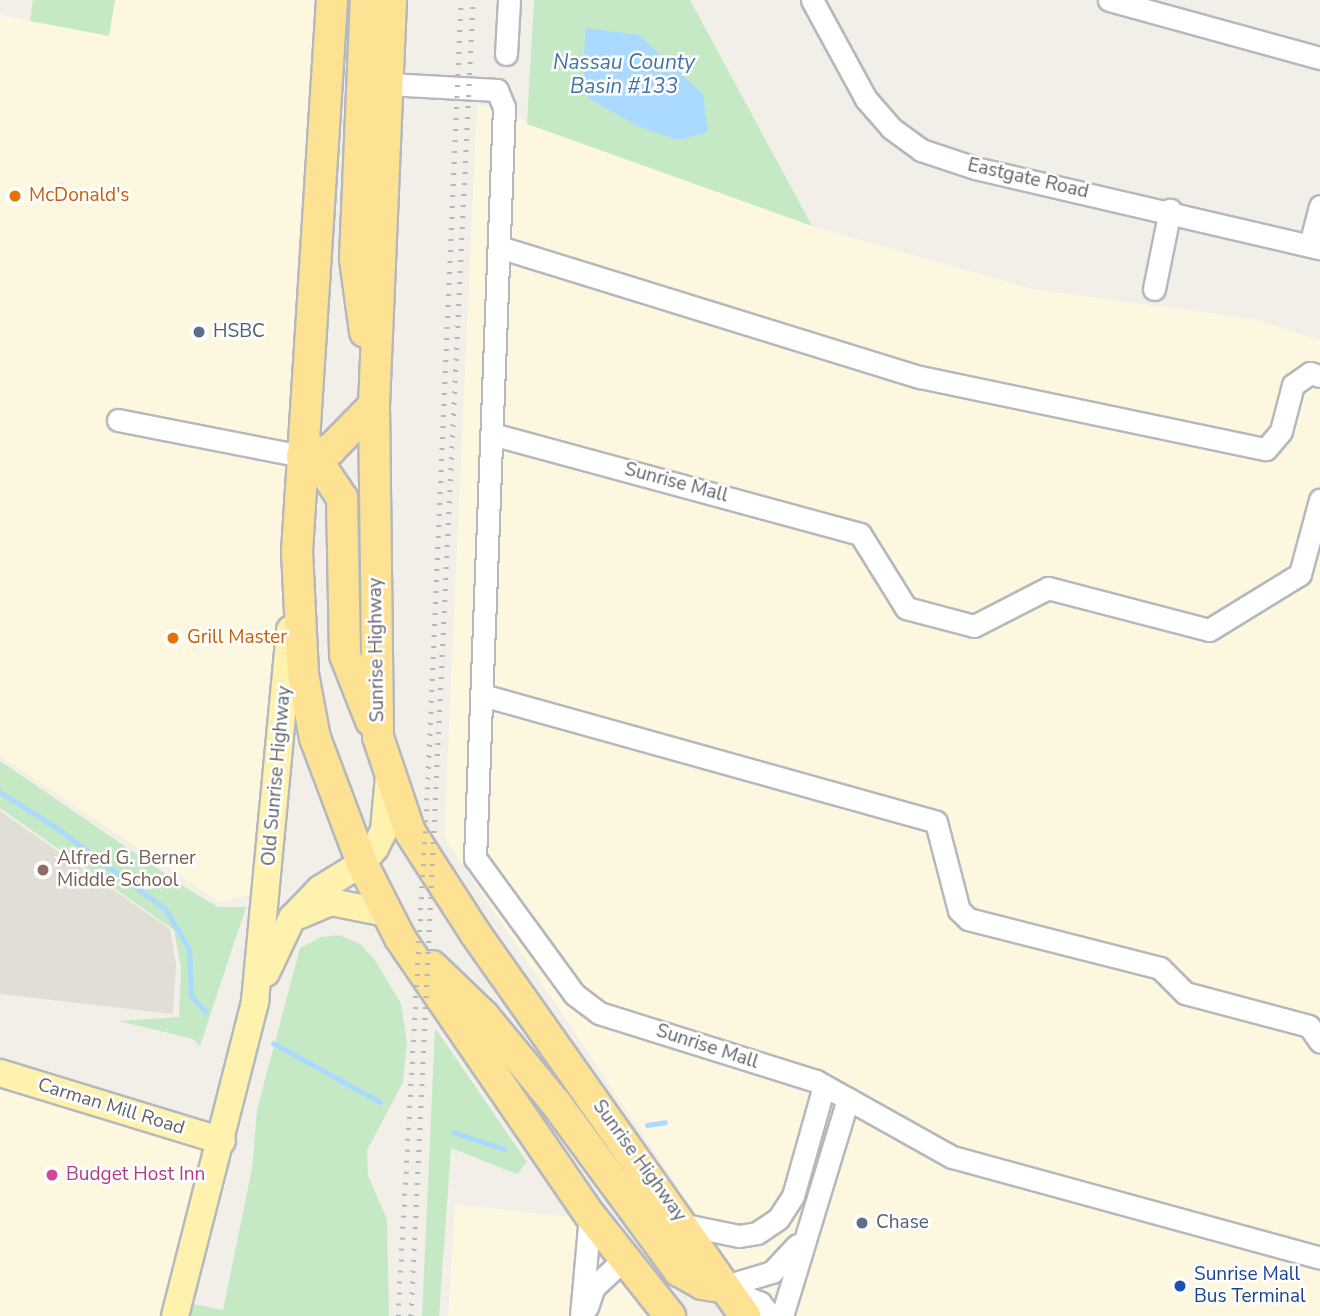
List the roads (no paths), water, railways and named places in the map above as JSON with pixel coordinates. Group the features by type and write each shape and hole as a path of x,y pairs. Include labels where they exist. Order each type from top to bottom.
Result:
{"highway":[{"path":"332,0 297,551 303,674 314,738 362,863 393,925 590,1215 670,1316"},
{"path":"339,0 346,37 388,84"},
{"path":"366,0 355,259 359,308 375,374"},
{"name":"Sunrise Highway","path":"391,0 374,405 378,737 410,832 475,933 685,1225 722,1287 745,1316"},
{"path":"302,456 330,450 374,405"},
{"path":"302,456 324,471 342,498 345,654 378,737"},
{"path":"393,925 484,1016 555,1102 679,1271 702,1284 722,1287"}],"main road":[{"name":"Old Sunrise Highway","path":"175,1316 222,1141 255,1001 297,551"},
{"name":"Old Sunrise Highway","path":"255,1001 292,918 320,889 362,863 384,830 389,769"},
{"path":"292,918 331,902 393,925"},
{"name":"Carman Mill Road","path":"0,1073 222,1141"}],"street":[{"path":"506,54 509,0"},
{"name":"Eastgate Road","path":"812,0 866,99 891,128 921,150 975,168 1170,210 1315,246"},
{"path":"1109,0 1140,4 1320,58"},
{"path":"388,84 497,90 504,107 482,695 936,822 959,910 968,919 1160,968 1185,993 1309,1026 1320,1042"},
{"path":"1315,246 1320,206"},
{"path":"1154,289 1170,210"},
{"path":"499,247 920,377 1266,449 1281,431 1293,385 1310,373 1320,376"},
{"path":"118,420 302,456"},
{"name":"Sunrise Mall","path":"492,434 860,534 911,609 974,626 1048,588 1209,630 1300,573 1320,500"},
{"name":"Sunrise Mall","path":"482,695 475,858 574,994 599,1013 820,1084 952,1157 1320,1258"},
{"path":"685,1225 740,1236 757,1233 778,1219 793,1196 820,1084"},
{"path":"782,1316 803,1238 848,1099"},
{"path":"582,1316 590,1215"},
{"path":"722,1287 772,1272 803,1238"},
{"path":"582,1316 594,1287 623,1260"},
{"path":"722,1287 760,1303 771,1316"}],"water":[{"name":"Nassau County Basin #133","path":"586,28 639,35 703,94 708,132 678,140 639,127 588,98 583,65"}],"waterway":[{"path":"0,792 55,827 165,909 189,949 191,996 206,1012"},
{"path":"273,1043 380,1102"},
{"path":"647,1125 665,1122"},
{"path":"453,1132 504,1149"}],"railway":[{"path":"398,1316 428,779 461,0"},
{"path":"411,1316 473,0"}],"place":[{"name":"McDonald's","path":"15,196"},
{"name":"HSBC","path":"199,332"},
{"name":"Grill Master","path":"173,638"},
{"name":"Alfred G. Berner Middle School","path":"43,870"},
{"name":"Budget Host Inn","path":"52,1175"},
{"name":"Chase","path":"862,1223"},
{"name":"Sunrise Mall Bus Terminal","path":"1180,1286"}]}
